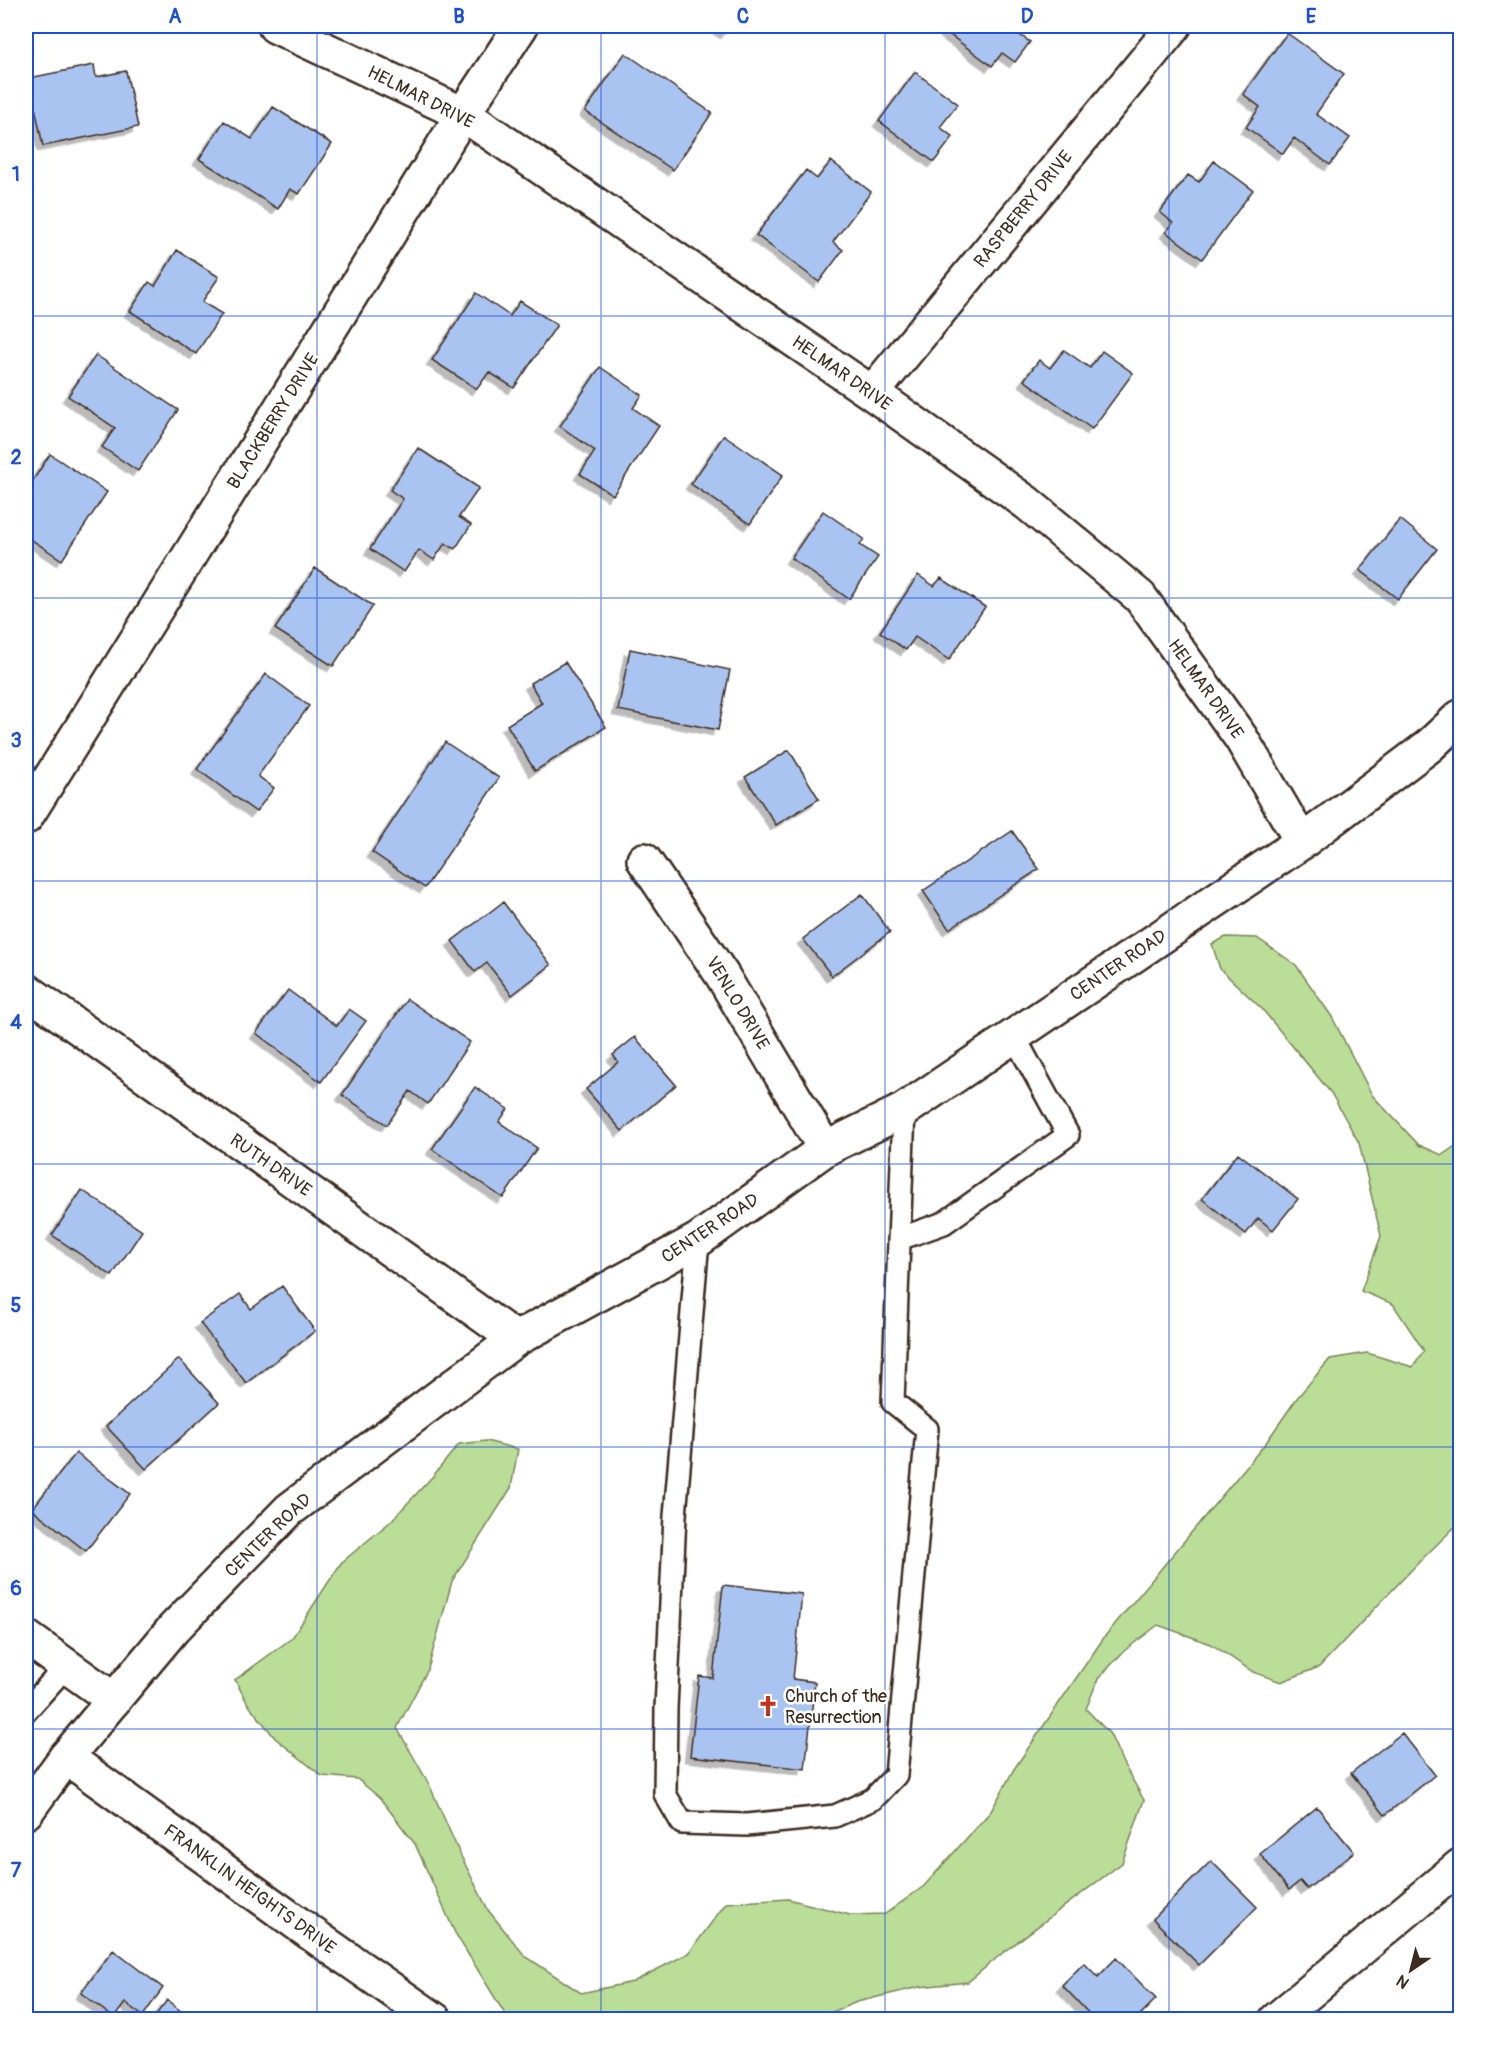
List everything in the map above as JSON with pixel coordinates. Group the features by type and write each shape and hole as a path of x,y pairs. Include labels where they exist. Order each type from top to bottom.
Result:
{"street":[{"name":"HELMAR DRIVE","path":"275,26 463,114 872,393 1027,503 1140,597 1241,738 1302,842"},
{"name":"BLACKBERRY DRIVE","path":"26,816 463,114 521,26"},
{"name":"RASPBERRY DRIVE","path":"872,393 1174,26"},
{"name":"CENTER ROAD","path":"26,1812 66,1757 174,1628 289,1510 516,1339 698,1240 825,1149 904,1110 1302,842 1429,746 1461,717"},
{"name":"VENLO DRIVE","path":"644,860 722,975 825,1149"},
{"name":"RUTH DRIVE","path":"26,990 516,1339"},
{"path":"26,1637 114,1700"},
{"name":"FRANKLIN HEIGHTS DRIVE","path":"66,1757 312,1935 435,2019"},
{"path":"1276,2019 1461,1866"}],"lane":[{"path":"899,1239 944,1224 1068,1135 1014,1036"},
{"path":"698,1240 675,1516 666,1709 666,1794 682,1824 747,1825 835,1816 873,1799 896,1775 927,1429 893,1402 904,1110"},
{"path":"26,1711 66,1666"}],"green space":[{"path":"1226,937 1257,938 1296,965 1332,1017 1372,1095 1419,1145 1442,1155 1460,1143 1460,1522 1319,1667 1281,1682 1253,1672 1211,1644 1158,1625 1124,1651 1098,1679 1086,1709 1110,1734 1144,1800 1122,1863 1005,1951 968,1982 919,1987 857,2002 815,2019 508,2019 455,1933 415,1844 380,1798 357,1779 322,1776 275,1738 248,1704 235,1680 292,1638 341,1563 391,1521 459,1444 486,1441 518,1449 511,1488 452,1581 428,1669 397,1728 429,1784 488,1910 525,1956 581,1993 633,1982 689,1953 726,1903 788,1899 850,1915 885,1914 924,1886 991,1811 1014,1769 1105,1636 1265,1444 1297,1398 1330,1359 1367,1353 1413,1367 1424,1351 1393,1304 1361,1291 1381,1236 1359,1143 1331,1093 1262,1009 1220,969 1212,944"}],"building":[{"path":"715,26 731,26 726,33"},
{"path":"951,26 1023,26 1017,33 1030,42 1015,62 1002,53 992,66 946,32"},
{"path":"1287,33 1344,74 1316,114 1350,138 1330,165 1294,138 1283,154 1246,127 1260,107 1243,94"},
{"path":"625,53 712,113 673,170 585,111"},
{"path":"94,65 96,77 126,71 138,127 43,146 29,78"},
{"path":"915,72 958,104 940,127 953,137 934,162 879,121"},
{"path":"273,107 332,144 299,194 290,189 278,209 199,159 224,121 252,139"},
{"path":"831,161 871,192 833,242 843,250 819,282 756,235 806,170 817,179"},
{"path":"1214,161 1253,190 1202,259 1166,232 1173,223 1160,212 1188,175 1199,182"},
{"path":"177,250 219,277 202,302 222,314 196,354 130,311 149,282 155,286"},
{"path":"476,293 510,316 520,301 557,325 514,388 489,372 477,389 432,360"},
{"path":"1064,350 1090,368 1102,351 1133,373 1092,429 1024,380 1039,360 1050,368"},
{"path":"96,355 178,410 138,471 102,447 115,428 68,396"},
{"path":"600,367 642,395 633,408 659,426 613,495 580,474 595,451 560,426"},
{"path":"724,435 783,475 750,524 691,484"},
{"path":"418,448 479,488 459,517 471,525 455,549 445,543 434,560 419,550 404,572 370,549 403,499 390,490"},
{"path":"50,454 107,492 62,560 26,536 26,491"},
{"path":"823,511 864,539 860,545 878,557 849,599 791,558"},
{"path":"1400,519 1437,549 1398,599 1360,570"},
{"path":"315,568 373,606 333,666 275,629"},
{"path":"918,575 934,586 941,578 985,607 949,660 915,637 906,650 880,632"},
{"path":"630,649 730,670 718,730 618,710"},
{"path":"565,662 606,727 535,771 507,725 542,703 530,683"},
{"path":"266,674 309,706 258,776 274,788 256,812 197,769"},
{"path":"445,742 499,778 425,888 372,852"},
{"path":"789,750 819,799 776,825 745,777"},
{"path":"1012,831 1039,869 949,929 923,891"},
{"path":"862,894 890,932 832,976 803,939"},
{"path":"503,902 551,965 512,995 487,963 475,972 452,941"},
{"path":"288,990 337,1026 349,1009 366,1021 321,1082 256,1033"},
{"path":"407,999 470,1042 428,1104 410,1091 387,1125 342,1095"},
{"path":"635,1037 676,1085 622,1131 586,1089 618,1062 613,1055"},
{"path":"475,1087 508,1109 499,1122 537,1148 503,1198 432,1149"},
{"path":"1238,1153 1298,1199 1273,1230 1258,1218 1246,1234 1202,1199"},
{"path":"82,1190 142,1231 112,1276 52,1235"},
{"path":"282,1286 315,1331 246,1383 200,1323 240,1294 251,1309"},
{"path":"179,1359 219,1403 146,1469 106,1426"},
{"path":"76,1453 130,1494 86,1551 32,1509"},
{"path":"723,1585 802,1594 793,1679 815,1682 805,1769 690,1756 699,1676 713,1678"},
{"path":"1402,1733 1435,1775 1385,1815 1351,1773"},
{"path":"1317,1807 1354,1852 1307,1889 1300,1881 1289,1890 1260,1854"},
{"path":"1211,1861 1257,1907 1199,1965 1153,1919"},
{"path":"113,1950 163,1988 143,2016 125,2003 114,2018 81,1993"},
{"path":"1116,1958 1156,1999 1135,2020 1095,2020 1062,1985 1084,1963 1098,1977"},
{"path":"167,2000 192,2020 152,2020"}],"place":[{"name":"Church of the Resurrection","path":"768,1706"}]}
